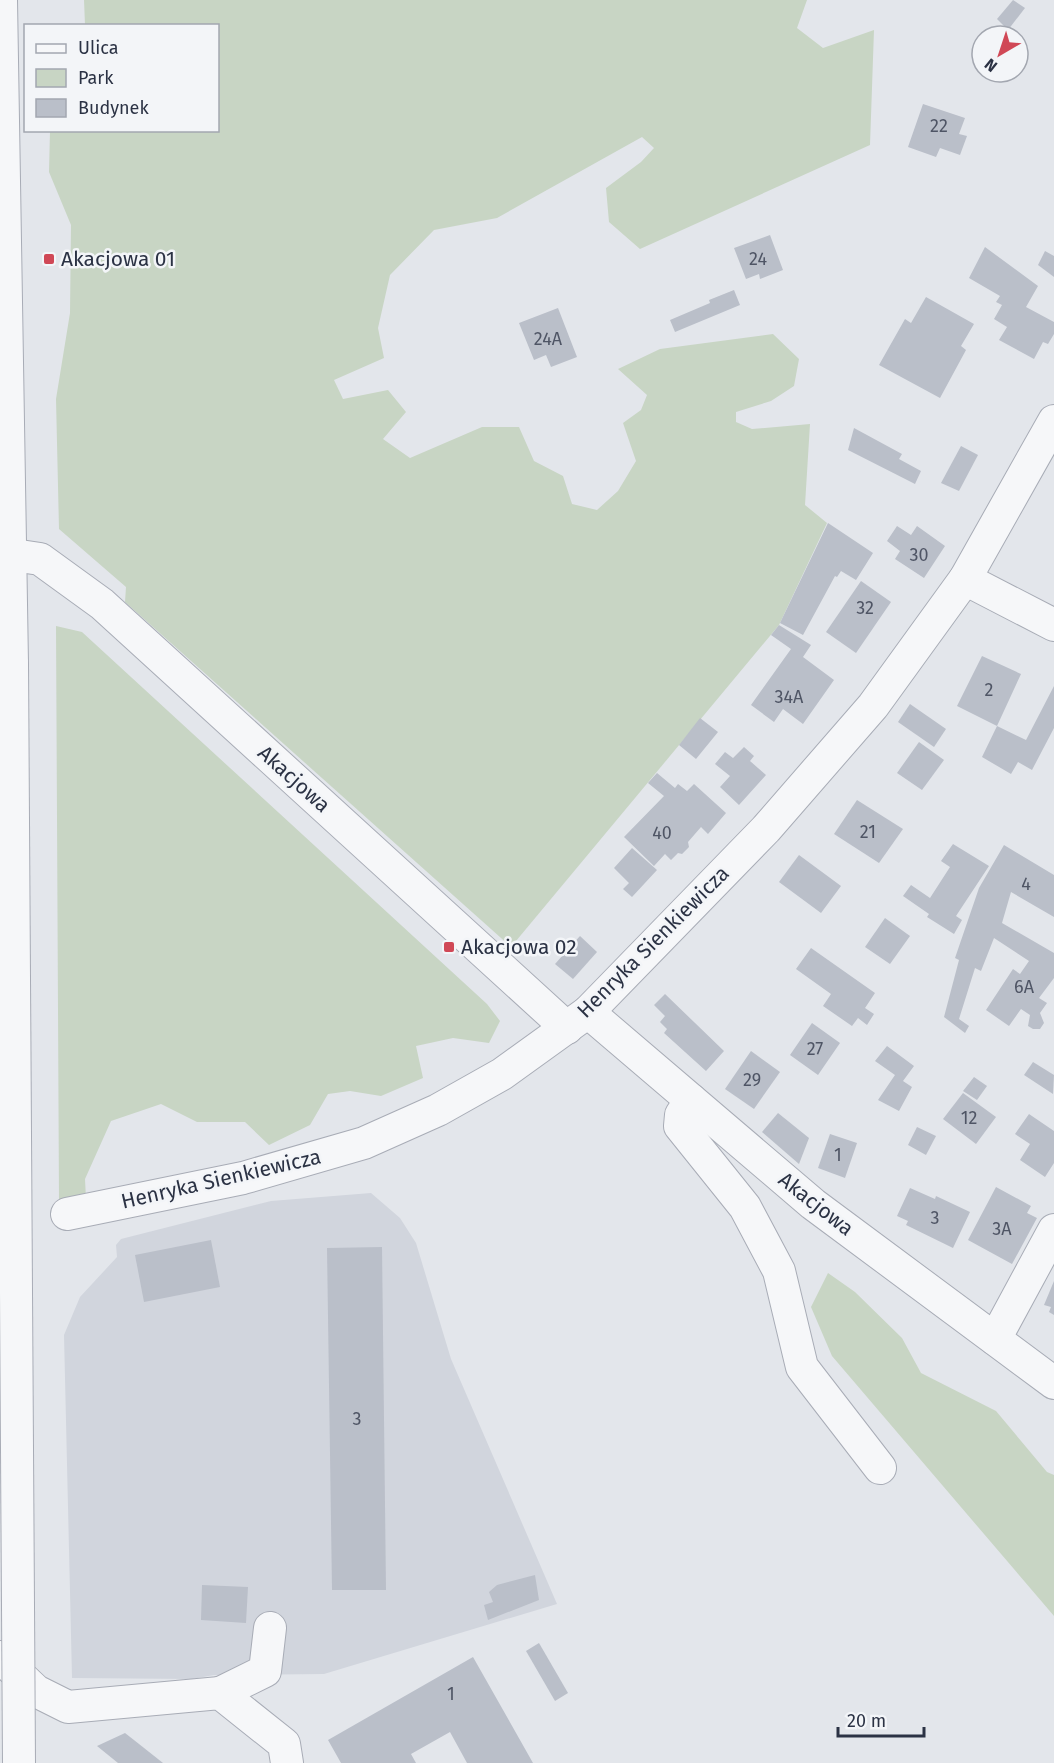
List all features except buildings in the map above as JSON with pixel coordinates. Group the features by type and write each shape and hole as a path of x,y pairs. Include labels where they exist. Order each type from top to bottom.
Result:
{"street":[{"path":"1,0 2,184 10,466 4,553 12,664 19,1763"},
{"name":"Henryka Sienkiewicza","path":"68,1214 243,1178 364,1143 438,1110 502,1074 578,1020 766,829 873,706 965,579 1054,421"},
{"name":"Akacjowa","path":"4,553 40,559 102,604 578,1020 691,1100 813,1203 1054,1383"},
{"path":"965,579 1054,625"},
{"path":"691,1100 681,1115 680,1126 745,1207 779,1271 802,1367 880,1468"},
{"path":"995,1339 1054,1230"},
{"path":"0,1657 36,1691 68,1707 220,1693 264,1671 270,1628"},
{"path":"220,1693 288,1757"}],"shaded area":[{"path":"371,1193 400,1218 416,1243 451,1359 557,1604 324,1674 214,1675 192,1679 72,1678 64,1335 80,1297 117,1257 116,1245 121,1239 271,1201"}],"green space":[{"path":"84,0 807,0 797,28 823,48 874,30 870,145 640,249 609,222 606,188 641,162 654,148 642,137 497,218 434,230 390,275 378,328 384,358 334,380 343,399 388,390 406,412 383,439 410,458 482,427 519,427 534,461 563,476 572,504 597,510 618,491 636,461 623,423 641,410 647,395 618,369 660,349 773,334 799,359 794,386 771,401 736,412 736,422 752,429 810,424 805,505 827,523 779,625 511,947 125,602 126,587 59,529 56,399 70,313 71,225 49,172 50,132 219,132 219,24 85,24"},
{"path":"56,626 82,632 487,1004 500,1021 489,1043 453,1038 416,1046 423,1078 381,1096 350,1091 328,1094 310,1125 269,1145 245,1122 197,1122 161,1104 111,1121 85,1179 86,1199 59,1201"},
{"path":"828,1273 855,1292 902,1338 921,1373 996,1411 1047,1472 1054,1475 1054,1616 832,1356 811,1307"}],"place":[{"name":"Akacjowa 01","path":"49,259"},
{"name":"Akacjowa 02","path":"449,947"}]}
